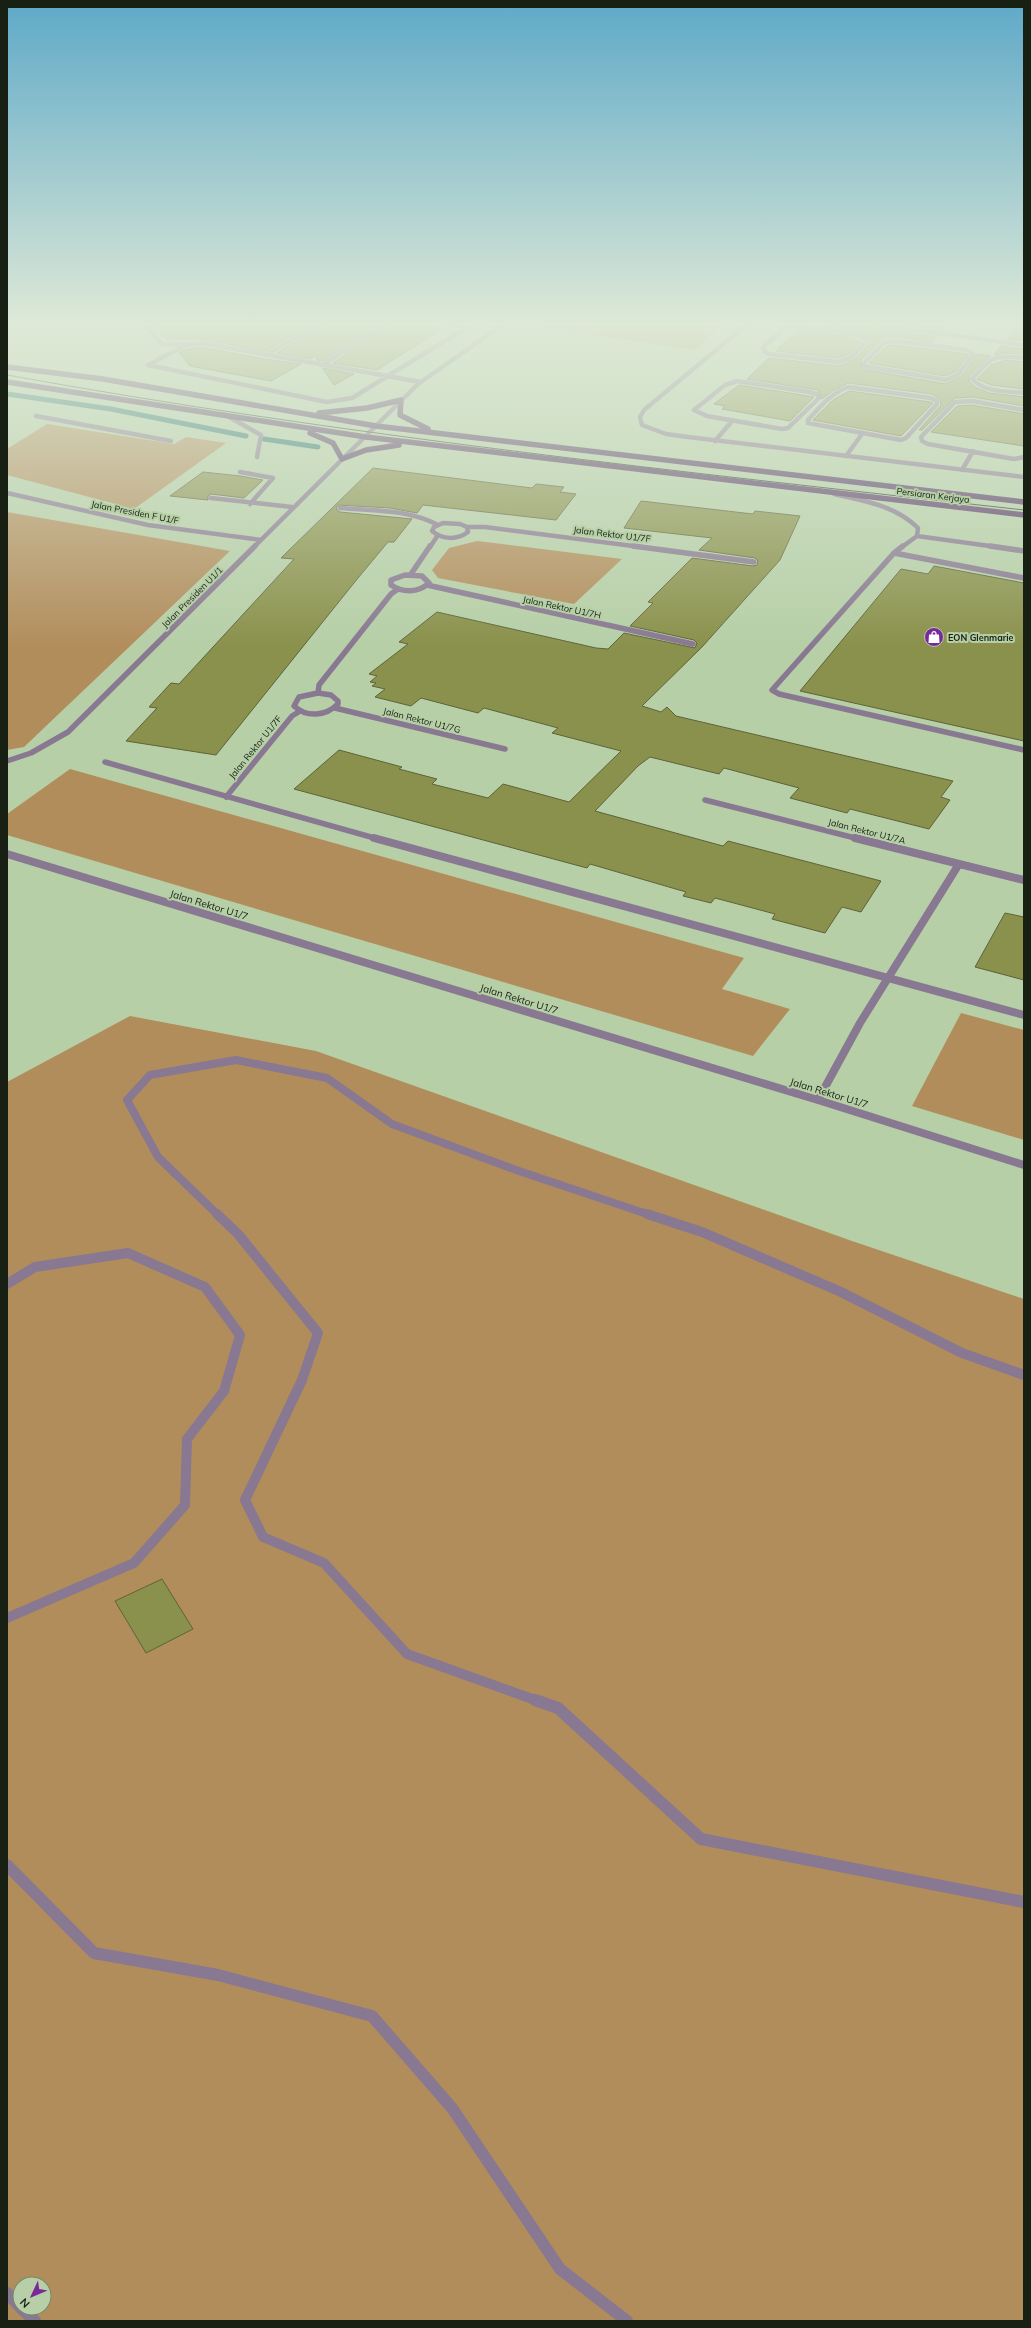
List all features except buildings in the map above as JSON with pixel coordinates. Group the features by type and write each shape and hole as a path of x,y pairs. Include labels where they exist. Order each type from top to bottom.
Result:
{"main road":[{"path":"300,430 319,436 333,443 342,459 380,447 433,444"},
{"name":"Persiaran Kerjaya","path":"312,430 1024,515"},
{"name":"Persiaran Kerjaya","path":"404,430 1024,502"},
{"path":"430,430 445,435"}],"street":[{"path":"110,430 171,441"},
{"path":"251,430 261,435 257,456"},
{"name":"Jalan Presiden U1/1","path":"7,762 20,759 46,747 68,732 261,540 292,507 373,430"},
{"path":"654,430 666,434 715,441 1024,477"},
{"path":"715,441 725,430"},
{"path":"836,430 894,439 906,438 914,430"},
{"path":"928,430 921,437 922,441 928,444 1014,458 1024,457"},
{"path":"846,456 862,434"},
{"path":"962,470 973,451"},
{"path":"240,472 273,478 250,504"},
{"path":"825,492 869,502 910,518 918,528 918,536"},
{"name":"Jalan Presiden F U1/F","path":"7,493 148,525 261,540"},
{"path":"211,498 250,504 292,507"},
{"path":"340,508 403,514 431,521 438,525 432,531 438,536 461,536 468,532 467,527"},
{"name":"Jalan Rektor U1/7F","path":"438,525 454,523 467,527 485,527 754,562"},
{"path":"411,574 438,536"},
{"path":"1024,551 918,536 894,553 772,690 779,694 1024,750"},
{"path":"894,553 1024,578"},
{"path":"411,574 426,578 429,583 427,586 414,590 398,589 391,585 391,580 399,576 411,574"},
{"name":"Jalan Rektor U1/7H","path":"427,586 693,644"},
{"path":"318,692 319,685 390,594 398,589"},
{"path":"318,692 336,698 338,701 335,708 319,713 300,711 294,706 295,699 304,694 318,692"},
{"name":"Jalan Rektor U1/7G","path":"335,708 505,750"},
{"name":"Jalan Rektor U1/7F","path":"226,797 292,716 300,711"},
{"path":"105,762 226,797 1024,1015"},
{"name":"Jalan Rektor U1/7A","path":"705,800 1024,880"},
{"name":"Jalan Rektor U1/7","path":"7,854 818,1100 1024,1165"},
{"path":"818,1100 860,1023 959,864"},
{"path":"1024,1375 962,1353 841,1292 702,1232 519,1171 392,1124 327,1078 236,1060 150,1075 127,1100 158,1158 238,1234 318,1333 302,1380 245,1500 263,1537 324,1563 407,1654 558,1708 701,1839 1024,1902"},
{"path":"7,1284 35,1267 128,1253 205,1287 240,1335 224,1391 187,1439 185,1505 134,1563 7,1618"},
{"path":"7,1865 94,1953 218,1975 372,2016 452,2108 560,2270 627,2321"}],"shaded area":[{"path":"38,430 83,430 174,444 186,437 226,443 134,509 7,475 7,449"},
{"path":"7,512 230,551 24,747 7,750"},
{"path":"477,541 622,559 574,604 438,578 432,570 449,548"},
{"path":"70,769 744,958 722,989 790,1009 753,1056 7,835 7,814"},
{"path":"961,1013 1024,1030 1024,1140 912,1106"},
{"path":"130,1016 316,1051 852,1241 1024,1299 1024,2321 7,2321 7,1082"}],"waterway":[{"path":"214,430 246,436"},
{"path":"264,439 318,447"}],"tram line":[{"path":"351,430 642,467 1024,510"}],"place":[{"name":"EON Glenmarie","path":"934,637"}]}
